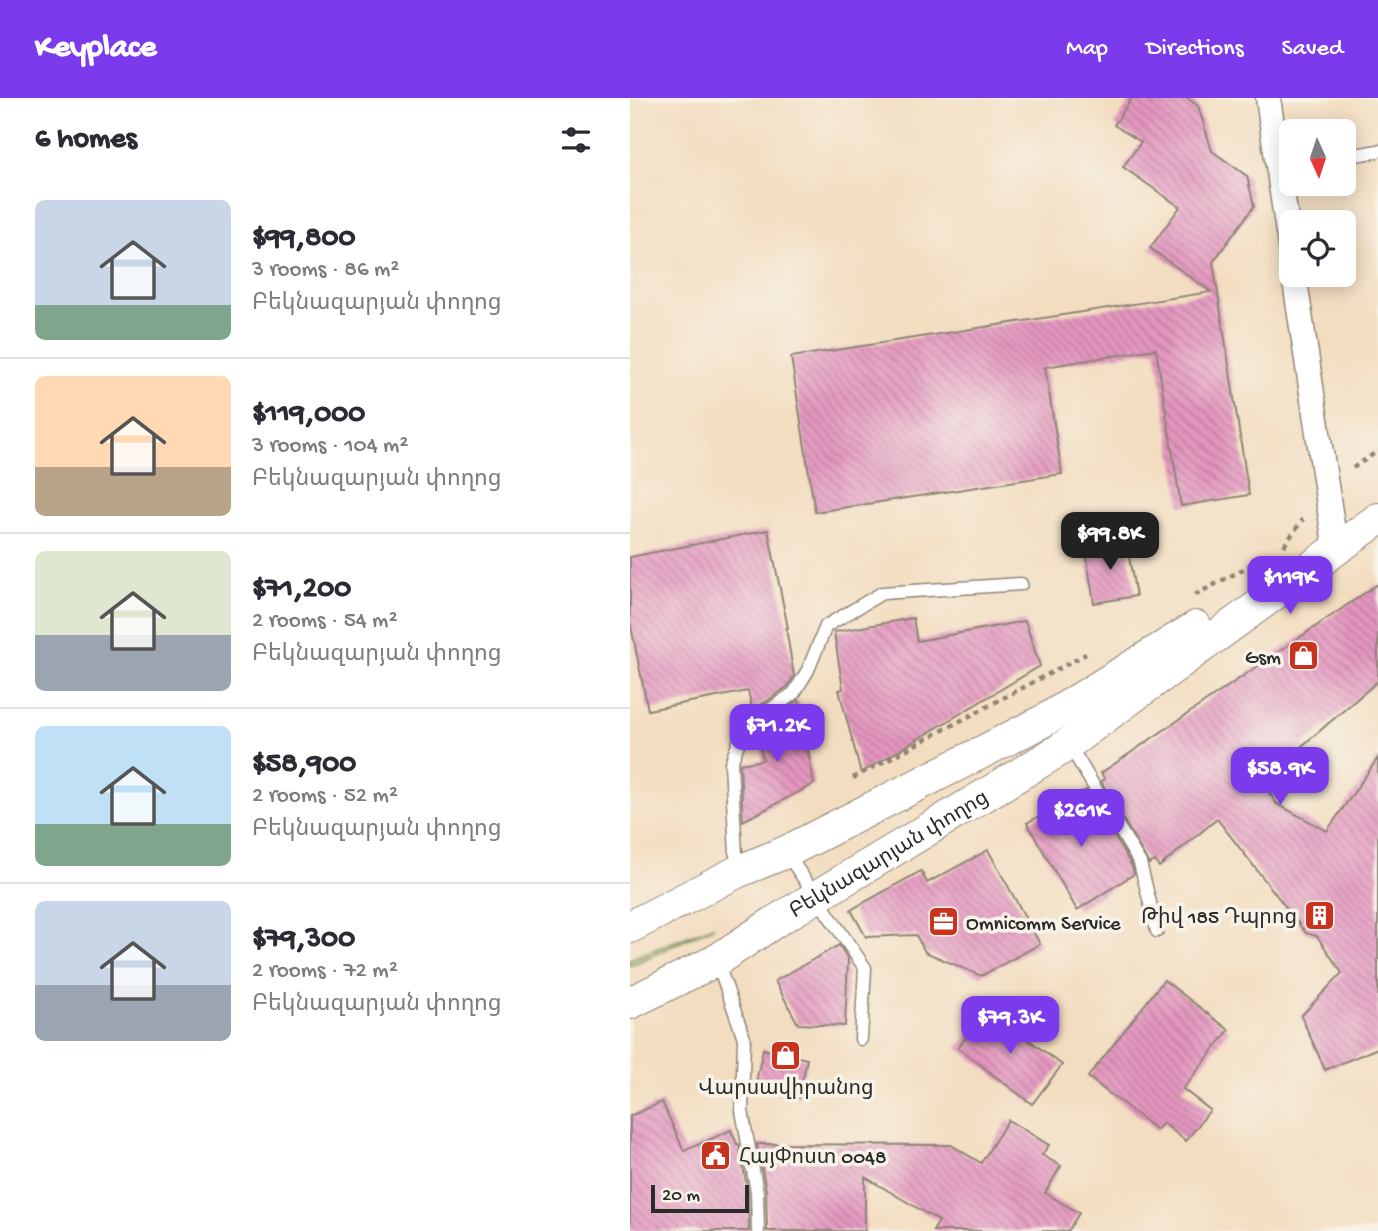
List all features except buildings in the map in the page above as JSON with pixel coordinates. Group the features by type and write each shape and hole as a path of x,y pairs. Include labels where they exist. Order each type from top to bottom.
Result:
{"street":[{"path":"1268,98 1279,143"},
{"path":"1296,287 1334,542"},
{"name":"Բեկնազարյան փողոց","path":"630,1003 717,960 1068,743 1334,542 1378,500"},
{"name":"Բեկնազարյան փողոց","path":"630,927 737,872 786,852 1045,720 1334,542 1378,519"}],"lane":[{"path":"1356,155 1378,151"},
{"path":"737,872 731,763 747,720 770,710 794,693 808,670 826,626 882,593 1021,584"},
{"path":"1068,743 1140,863 1157,931"},
{"path":"786,852 865,968 861,1039"},
{"path":"717,960 744,1038 742,1111 757,1192 758,1231"}],"path":[{"path":"1281,549 1326,487"},
{"path":"1184,601 1269,555"},
{"path":"845,783 1087,653"}],"green space":[{"path":"714,926 630,966 630,959"}],"place":[{"name":"Gsm","path":"1304,656"},
{"name":"Թիվ 185 Դպրոց","path":"1320,916"},
{"name":"Omnicomm Service","path":"943,922"},
{"name":"Վարսավիրանոց","path":"786,1055"},
{"name":"ՀայՓոստ 0048","path":"716,1156"}]}
